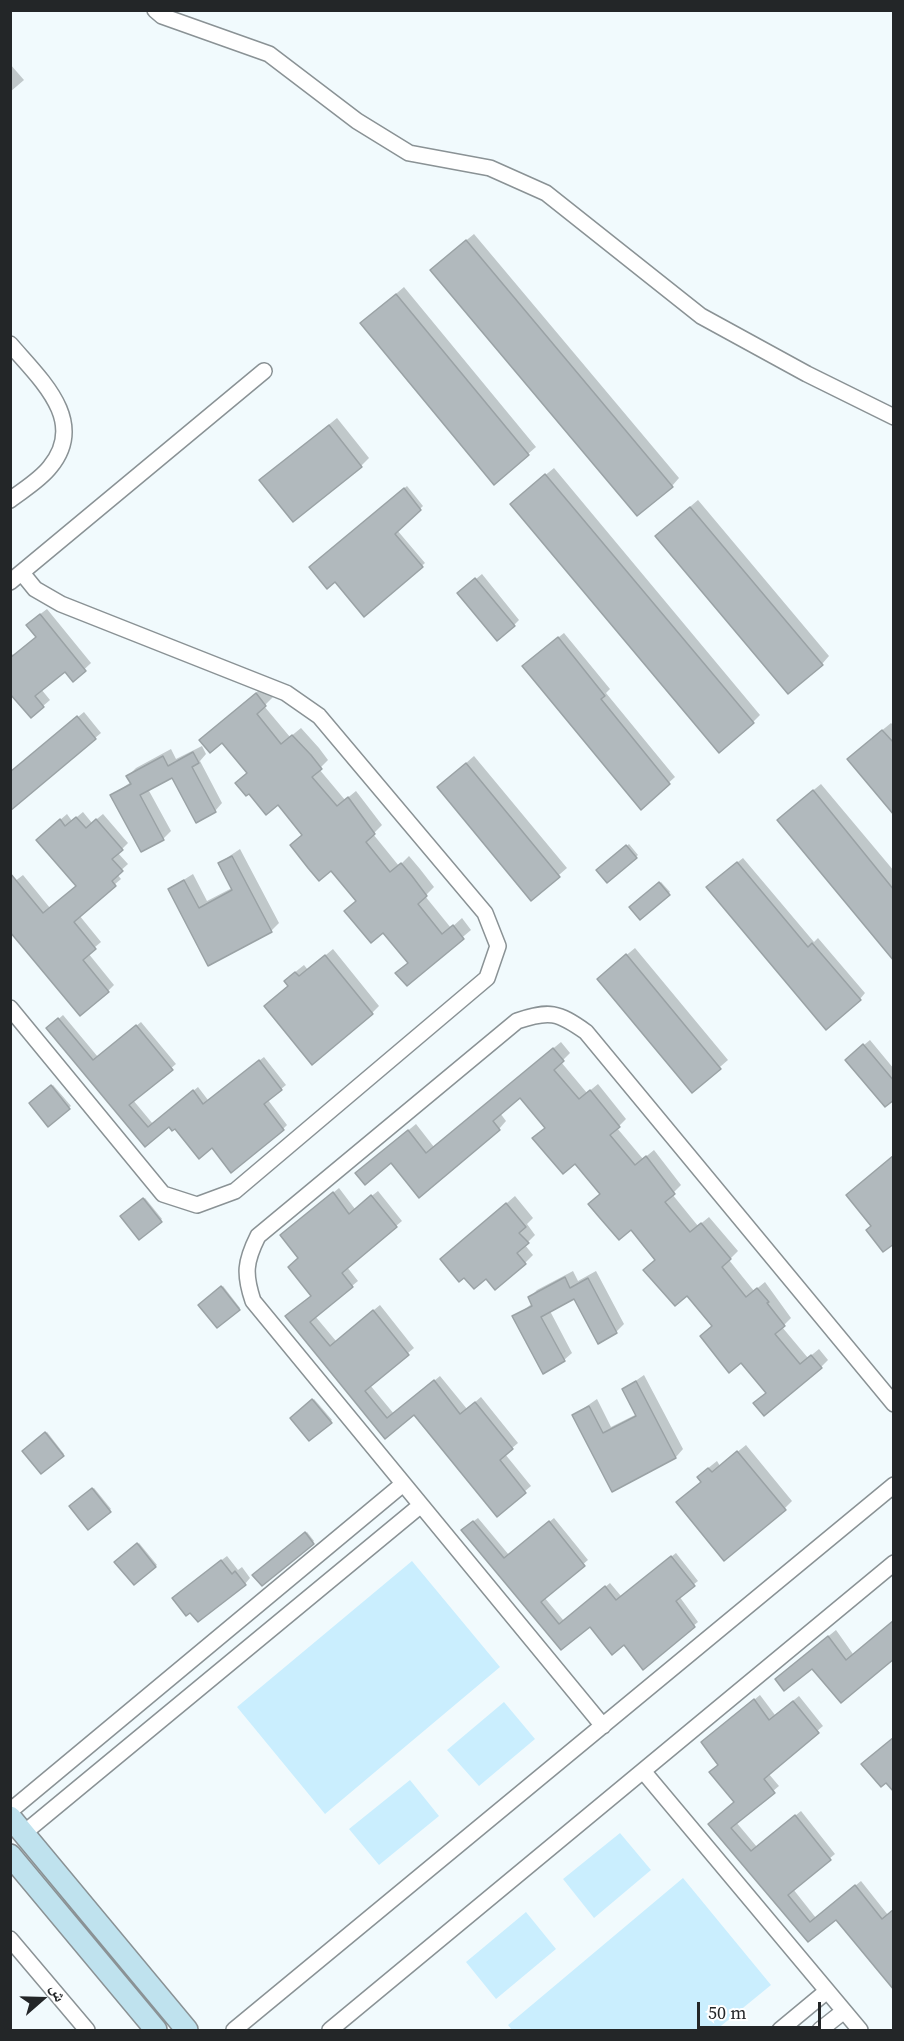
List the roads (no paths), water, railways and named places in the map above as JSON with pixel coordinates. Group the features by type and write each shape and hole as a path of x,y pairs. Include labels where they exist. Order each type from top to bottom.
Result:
{"main road":[{"path":"10,1817 187,2031"},
{"path":"10,1855 156,2031"}],"street":[{"path":"155,10 162,16 268,54 357,121 409,153 490,168 546,193 701,316 807,374 894,417"},
{"path":"10,344 57,400 66,434 50,467 10,500"},
{"path":"10,1008 163,1194 197,1205 235,1191 487,978 498,946 485,913 320,716 286,693 61,604 16,577 264,371"},
{"path":"603,1726 253,1301 246,1279 249,1254 258,1236 517,1021 541,1013 566,1018 586,1032 894,1404"},
{"path":"10,1811 403,1484"},
{"path":"234,2031 894,1485"},
{"path":"24,1833 421,1505"},
{"path":"330,2031 894,1563"},
{"path":"643,1771 860,2031"},
{"path":"10,1940 87,2031"},
{"path":"780,2031 827,1991"},
{"path":"820,2031 844,2011"}]}
